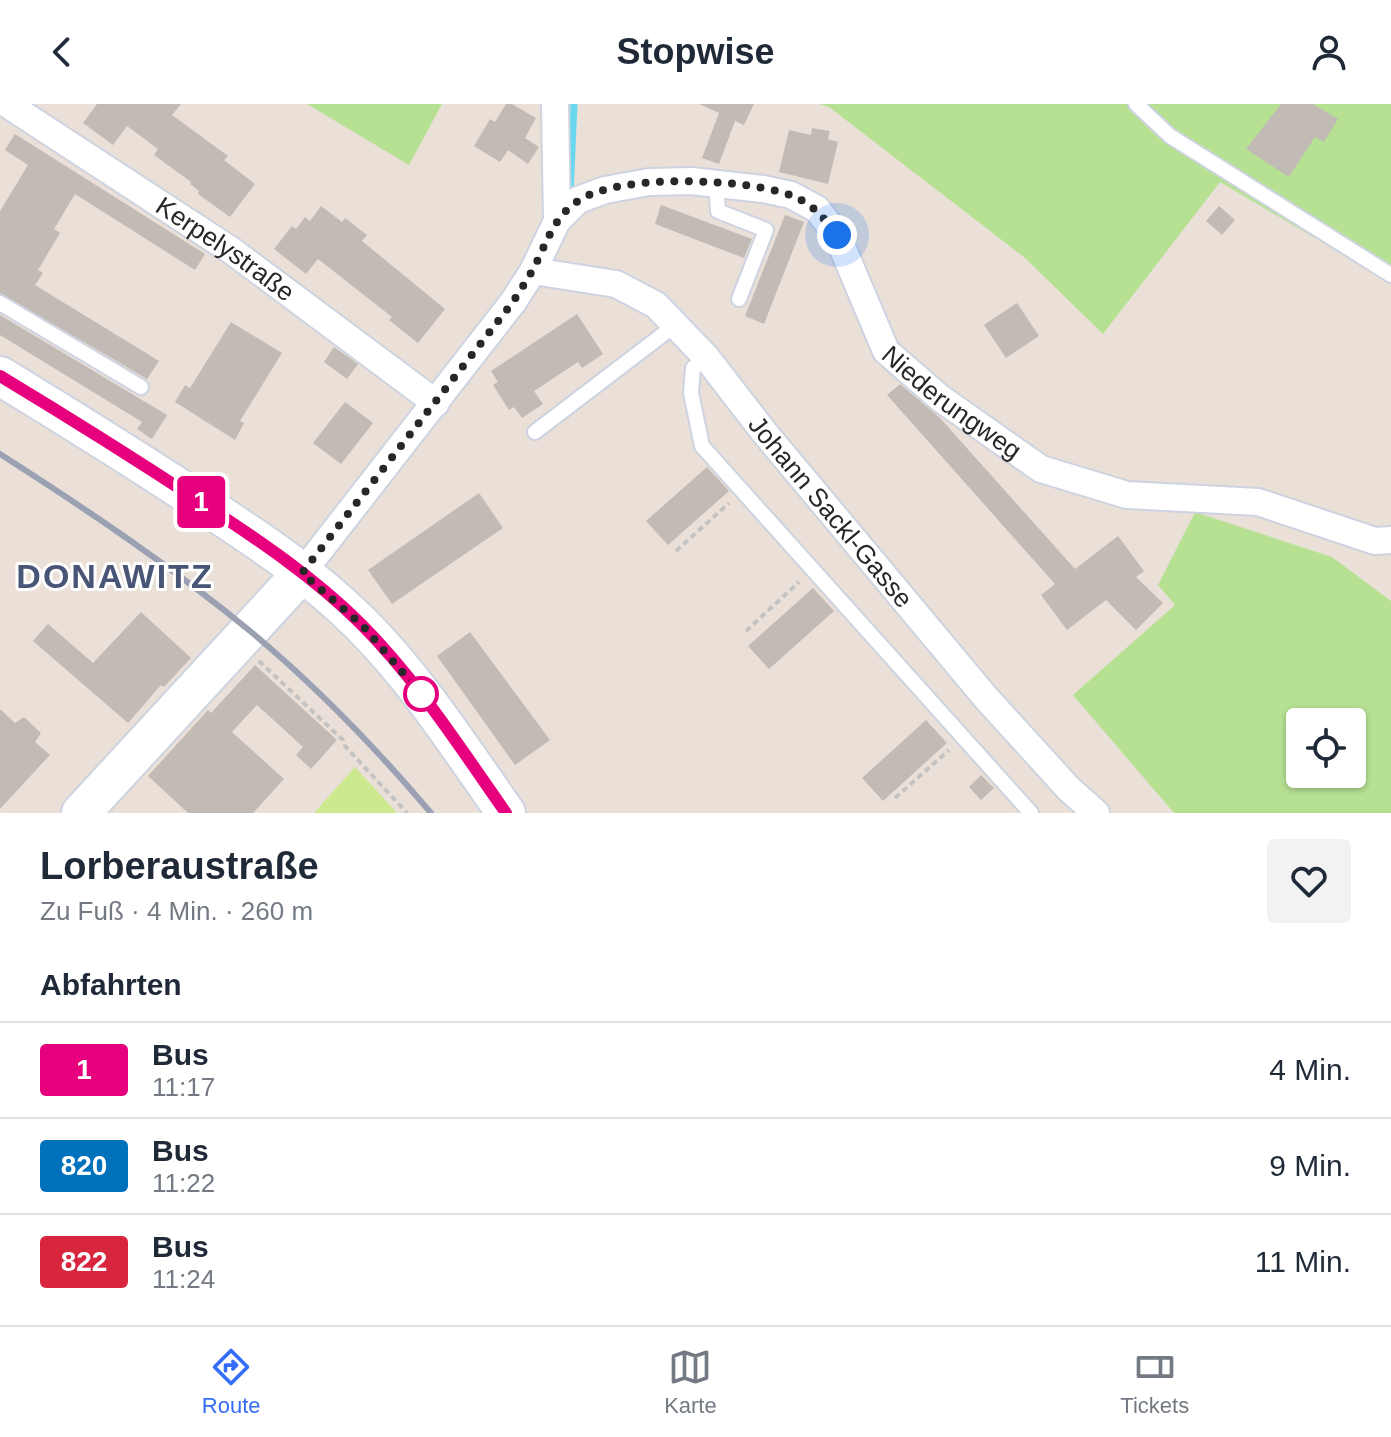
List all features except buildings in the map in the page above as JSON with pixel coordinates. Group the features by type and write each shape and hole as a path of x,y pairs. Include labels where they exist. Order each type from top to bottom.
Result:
{"main road":[{"path":"0,376 197,499 302,573 362,625 422,695 506,813"},
{"path":"81,813 302,573"}],"street":[{"name":"Kerpelystraße","path":"7,104 232,251 436,403"},
{"name":"Niederungweg","path":"555,104 557,221"},
{"name":"Niederungweg","path":"302,573 513,302 533,271 557,221 578,200 605,190 649,182 716,183 763,189 791,195 817,209 837,235 886,351 940,398 1041,469 1127,495 1258,502 1375,541 1391,540"},
{"name":"Johann Sackl-Gasse","path":"533,271 616,284 656,305 706,357 764,432 987,699 1069,789 1096,813"}],"lane":[{"path":"1136,104 1170,136 1391,275"},
{"path":"716,183 718,211 766,230 739,299"},
{"path":"0,303 141,387"},
{"path":"535,432 674,326"},
{"path":"706,357 693,368 691,393 702,446 1031,813"}],"path":[{"path":"676,551 743,491"},
{"path":"746,631 813,569"},
{"path":"240,643 343,740 345,746 407,813"},
{"path":"895,798 963,738"}],"green space":[{"path":"307,104 442,104 409,165"},
{"path":"820,104 1391,104 1391,283 1220,182 1103,334 1025,258 829,107"},
{"path":"1195,512 1332,557 1391,601 1391,813 1174,813 1073,695 1175,605 1158,585"},
{"path":"355,767 397,813 314,813"}],"waterway":[{"path":"570,194 574,104"}],"railway":[{"path":"0,454 128,539 250,631 344,718 431,813"}],"bus line":[{"name":"1","path":"0,376 210,508 327,593 362,625 422,695 506,813"}],"district":[{"name":"DONAWITZ","path":"115,576"}],"route":[{"path":"421,694 362,625 302,573 513,302 533,271 557,221 578,200 605,190 649,182 691,181 791,195 817,209 837,235"}]}
